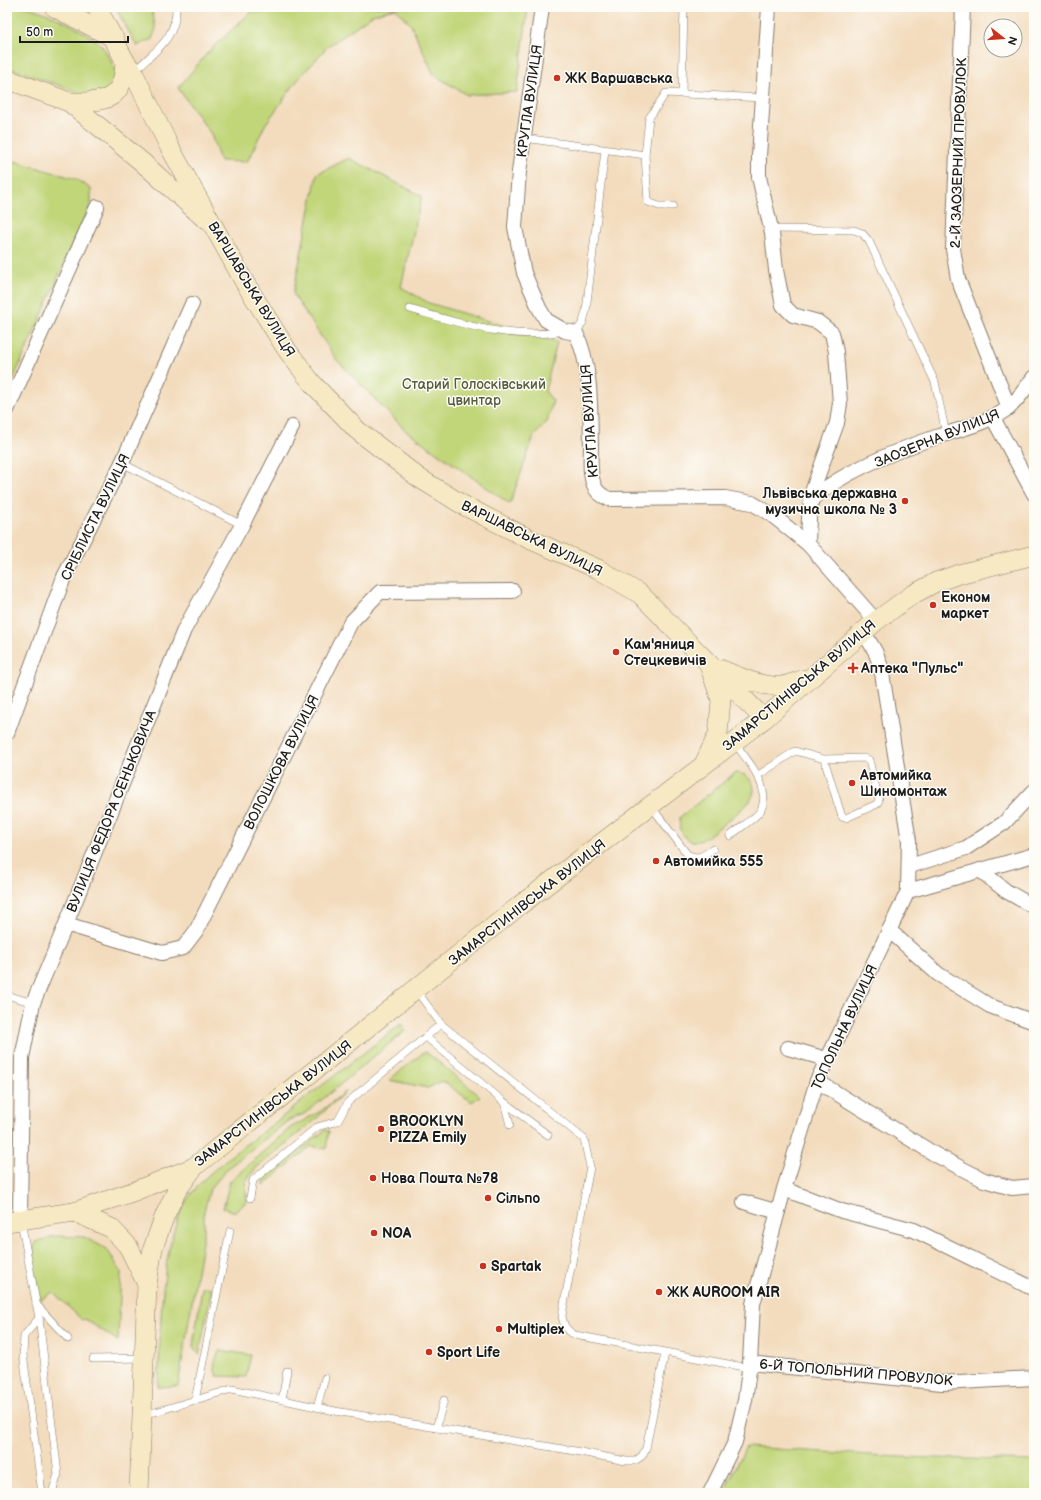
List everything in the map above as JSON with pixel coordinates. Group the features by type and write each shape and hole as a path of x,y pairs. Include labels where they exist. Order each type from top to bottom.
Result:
{"main road":[{"path":"54,7 114,38"},
{"name":"ВАРШАВСЬКА ВУЛИЦЯ","path":"97,7 129,66 169,146 245,283 286,350 312,383 357,430 419,478 463,505 530,539 598,569 640,594 764,719"},
{"path":"69,102 92,102 109,98 120,88 129,66"},
{"path":"7,79 69,102 142,162 215,228"},
{"name":"ЗАМАРСТИНІВСЬКА ВУЛИЦЯ","path":"14,1221 74,1212 135,1191 194,1167 519,906 764,719 870,626 912,595 936,582 959,574 1034,555"},
{"path":"708,663 741,678 760,683 781,686 810,678"},
{"path":"704,765 718,734 721,700 708,663"},
{"path":"139,1488 144,1413 144,1358 147,1284 153,1248 165,1215 177,1190 194,1167"},
{"path":"74,1212 111,1228 128,1246 147,1284"}],"street":[{"name":"КРУГЛА ВУЛИЦЯ","path":"542,7 524,138 515,227 524,273 546,320 570,332 583,348 590,388 593,484 602,496 609,499 725,498 752,503 772,514 808,544 870,626"},
{"path":"769,7 762,98 759,177 771,229 776,270 783,305 793,315 818,322 832,333 836,352 840,403 837,423 816,476 810,501 808,544"},
{"name":"2-Й ЗАОЗЕРНИЙ ПРОВУЛОК","path":"963,7 953,249 958,279 1009,408"},
{"path":"7,410 97,207"},
{"name":"СРІБЛИСТА ВУЛИЦЯ","path":"7,733 64,577 122,463 192,304"},
{"name":"ЗАОЗЕРНА ВУЛИЦЯ","path":"810,501 822,490 845,476 922,442 993,418 1009,408 1034,377"},
{"path":"993,418 1034,494"},
{"name":"ВУЛИЦЯ ФЕДОРА СЕНЬКОВИЧА","path":"14,1221 22,1058 33,1003 184,630 242,525 292,427"},
{"name":"ВОЛОШКОВА ВУЛИЦЯ","path":"66,924 162,953 182,948 196,931 351,622 380,592 513,591"},
{"name":"ТОПОЛЬНА ВУЛИЦЯ","path":"710,1493 735,1442 745,1400 750,1365 753,1304 784,1189 817,1081 826,1059 908,891 910,866 909,841 881,668 875,651 870,626"},
{"path":"910,866 966,848 1004,823 1034,791"},
{"path":"908,891 1034,855"},
{"path":"980,870 1006,890 1034,907"},
{"path":"890,930 938,974 990,1006 1034,1022"},
{"path":"788,1048 826,1059"},
{"path":"817,1081 936,1155 984,1180 1012,1188 1034,1186"},
{"path":"784,1189 842,1211 914,1230 1034,1289"},
{"path":"744,1202 778,1212"},
{"name":"6-Й ТОПОЛЬНИЙ ПРОВУЛОК","path":"750,1365 942,1383 1034,1378"}],"lane":[{"path":"129,66 168,38 174,28 176,7"},
{"path":"682,94 684,7"},
{"path":"673,206 659,206 648,202 645,155 649,118 666,93 762,98"},
{"path":"524,138 645,155"},
{"path":"410,309 461,324 509,332 545,335 570,332 583,322 586,311 605,150"},
{"path":"771,229 854,230 862,233 869,241 935,382 946,434"},
{"path":"122,463 242,525"},
{"path":"730,836 760,811 764,792 757,776 734,742"},
{"path":"757,776 795,751 824,759 865,758 869,760 879,800 877,804 846,818 842,817 824,759"},
{"path":"651,806 687,854 694,858 702,857 713,850"},
{"path":"416,990 441,1024 584,1139 590,1167 562,1315 563,1324 567,1331 575,1335 665,1353 750,1365"},
{"path":"7,995 33,1003"},
{"path":"250,1198 253,1180 317,1127 338,1121 348,1102 441,1024"},
{"path":"426,1037 504,1102 548,1135"},
{"path":"504,1102 510,1125"},
{"path":"14,1221 36,1304 38,1318 58,1474 52,1493"},
{"path":"195,1400 230,1231"},
{"path":"36,1304 68,1339"},
{"path":"38,1318 24,1336 23,1354 42,1493"},
{"path":"144,1413 155,1412 232,1389 317,1407 626,1461 635,1461 642,1456 646,1448 665,1353"},
{"path":"93,1359 144,1358"},
{"path":"282,1400 287,1371"},
{"path":"317,1407 325,1378"},
{"path":"436,1428 444,1400"}],"green space":[{"path":"7,7 23,7 43,12 78,28 96,41 107,53 117,76 109,91 86,95 7,67"},
{"path":"115,7 151,7 156,29 152,39 137,46"},
{"path":"303,7 528,7 517,92 467,95 434,75 411,25 395,8 372,15 327,47 296,82 265,125 247,162 220,161 211,134 178,88 210,50 251,12 284,12"},
{"name":"Старий Голосківський цвинтар","path":"349,158 422,196 401,287 429,303 557,342 545,391 553,401 547,422 534,436 510,504 405,430 336,359 293,294 317,174"},
{"path":"7,159 76,179 91,189 91,204 7,393"},
{"path":"735,773 746,776 753,784 754,791 750,801 702,840 691,841 687,839 681,832 679,822 680,817"},
{"path":"401,1024 406,1030 304,1114 289,1120 229,1167 210,1189 204,1211 204,1230 178,1386 158,1387 162,1298 165,1275 174,1231 181,1211 188,1198 223,1162"},
{"path":"426,1052 480,1096 472,1102 442,1081 428,1088 389,1080"},
{"path":"346,1091 315,1120 256,1168 245,1182 247,1201 235,1212 223,1208 230,1181 290,1128 321,1111"},
{"path":"325,1130 329,1131 326,1149 311,1146 264,1185 264,1181 267,1177"},
{"path":"54,1236 84,1237 107,1249 121,1272 118,1341 85,1319 82,1320 53,1292 40,1300 32,1263 35,1242"},
{"path":"202,1288 212,1288 199,1355 193,1346"},
{"path":"220,1350 251,1355 246,1377 217,1376 215,1363"},
{"path":"746,1447 900,1457 1034,1461 1034,1493 723,1493"}],"place":[{"name":"ЖК Варшавська","path":"557,78"},
{"name":"Львівська державна музична школа № 3","path":"905,501"},
{"name":"Економ маркет","path":"933,605"},
{"name":"Кам'яниця Стецкевичів","path":"616,652"},
{"name":"Аптека \"Пульс\"","path":"853,668"},
{"name":"Автомийка Шиномонтаж","path":"852,783"},
{"name":"Автомийка 555","path":"656,861"},
{"name":"BROOKLYN PIZZA Emily","path":"381,1129"},
{"name":"Нова Пошта №78","path":"373,1178"},
{"name":"Сільпо","path":"488,1198"},
{"name":"NOA","path":"374,1233"},
{"name":"Spartak","path":"483,1266"},
{"name":"ЖК AUROOM AIR","path":"659,1292"},
{"name":"Multiplex","path":"499,1329"},
{"name":"Sport Life","path":"429,1352"}]}
